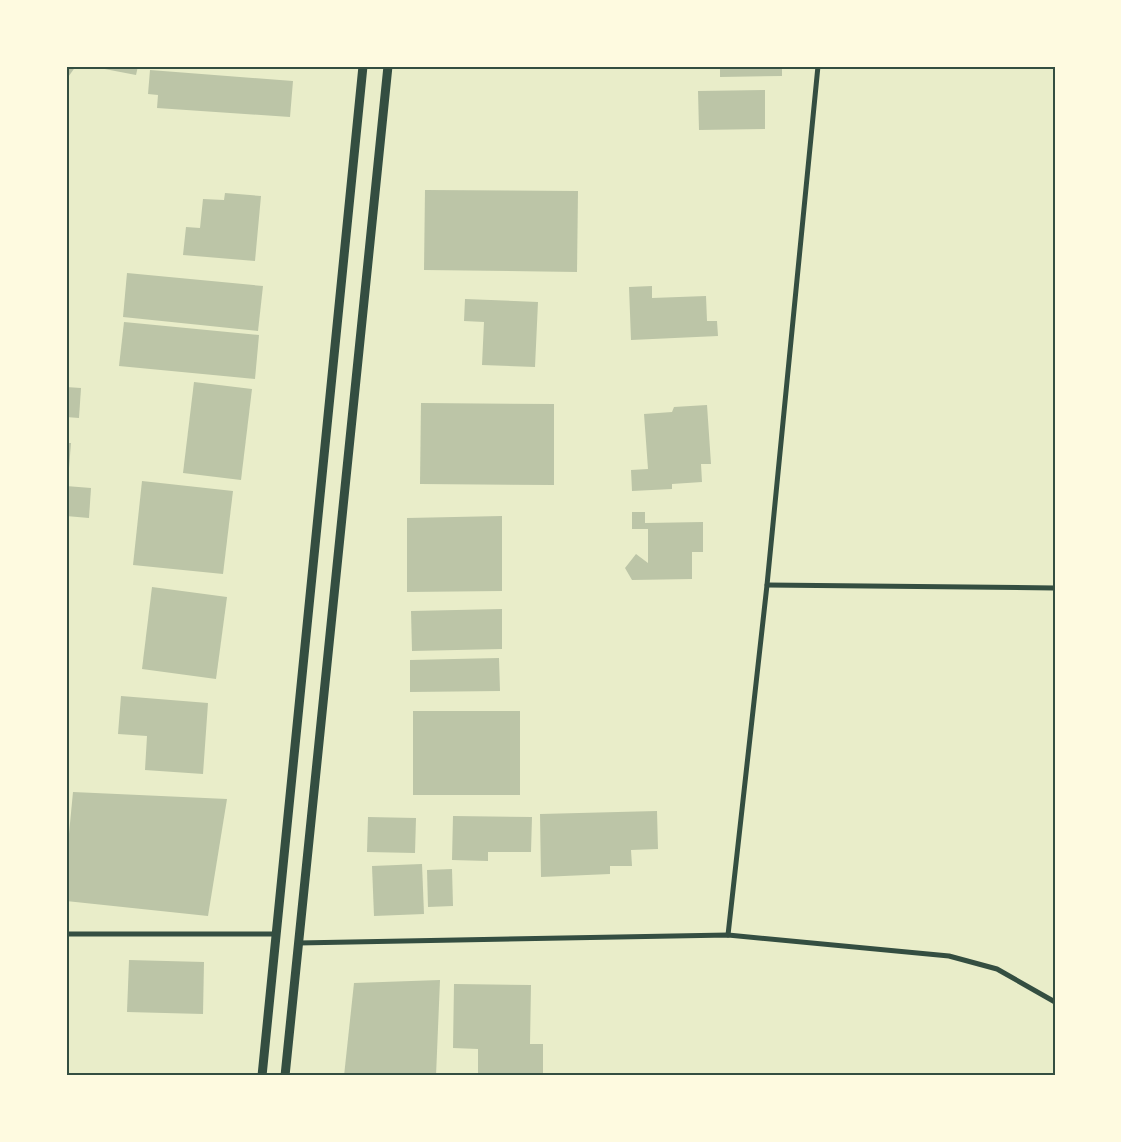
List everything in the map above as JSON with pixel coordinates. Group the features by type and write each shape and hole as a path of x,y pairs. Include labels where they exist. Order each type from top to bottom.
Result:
{"street":[{"path":"262,1076 363,66"},
{"path":"285,1076 388,66"},
{"path":"728,935 767,585 818,66"},
{"path":"767,585 1055,588"},
{"path":"66,934 276,934"},
{"path":"298,943 728,935 948,956 997,969 1055,1002"}],"building":[{"path":"66,66 76,66 66,80"},
{"path":"89,66 138,66 136,75"},
{"path":"561,66 605,66 605,68 561,68"},
{"path":"720,66 782,66 782,76 720,77"},
{"path":"150,70 293,81 290,117 157,108 158,95 148,94"},
{"path":"765,90 765,129 699,130 698,91"},
{"path":"425,190 578,191 577,272 424,270"},
{"path":"225,193 261,196 255,261 183,255 186,227 200,228 203,199 224,200"},
{"path":"127,273 263,286 258,331 123,317"},
{"path":"652,286 652,298 706,296 707,321 717,321 718,336 631,340 629,287"},
{"path":"465,299 538,302 535,367 482,365 484,322 464,321"},
{"path":"124,322 259,335 255,379 119,366"},
{"path":"194,382 252,389 241,480 183,473"},
{"path":"66,387 81,388 79,418 66,417"},
{"path":"421,403 554,404 554,485 420,484"},
{"path":"707,405 711,464 701,464 702,482 672,484 672,489 632,491 631,470 648,469 644,414 672,412 674,407"},
{"path":"66,443 71,443 69,468 66,467"},
{"path":"142,481 233,491 223,574 133,565"},
{"path":"66,486 91,488 89,518 66,516"},
{"path":"632,512 645,512 645,523 703,522 703,552 692,552 692,579 632,580 625,568 636,554 648,563 648,529 632,529"},
{"path":"502,516 502,591 407,592 407,518"},
{"path":"152,587 227,597 216,679 142,669"},
{"path":"502,609 502,649 412,651 411,611"},
{"path":"499,658 500,691 410,692 410,660"},
{"path":"121,696 208,703 203,774 145,770 147,736 118,734"},
{"path":"413,711 520,711 520,795 413,795"},
{"path":"73,792 227,799 208,916 66,901 66,865"},
{"path":"657,811 658,849 631,850 632,866 610,866 610,874 541,877 540,814"},
{"path":"453,816 532,817 531,852 488,852 488,861 452,860"},
{"path":"368,817 416,818 415,853 367,852"},
{"path":"422,864 424,914 374,916 372,866"},
{"path":"452,869 453,906 428,907 427,870"},
{"path":"129,960 204,962 203,1014 127,1012"},
{"path":"440,980 436,1076 344,1076 354,983"},
{"path":"454,984 531,985 530,1044 543,1044 543,1076 478,1076 478,1049 453,1048"}]}
